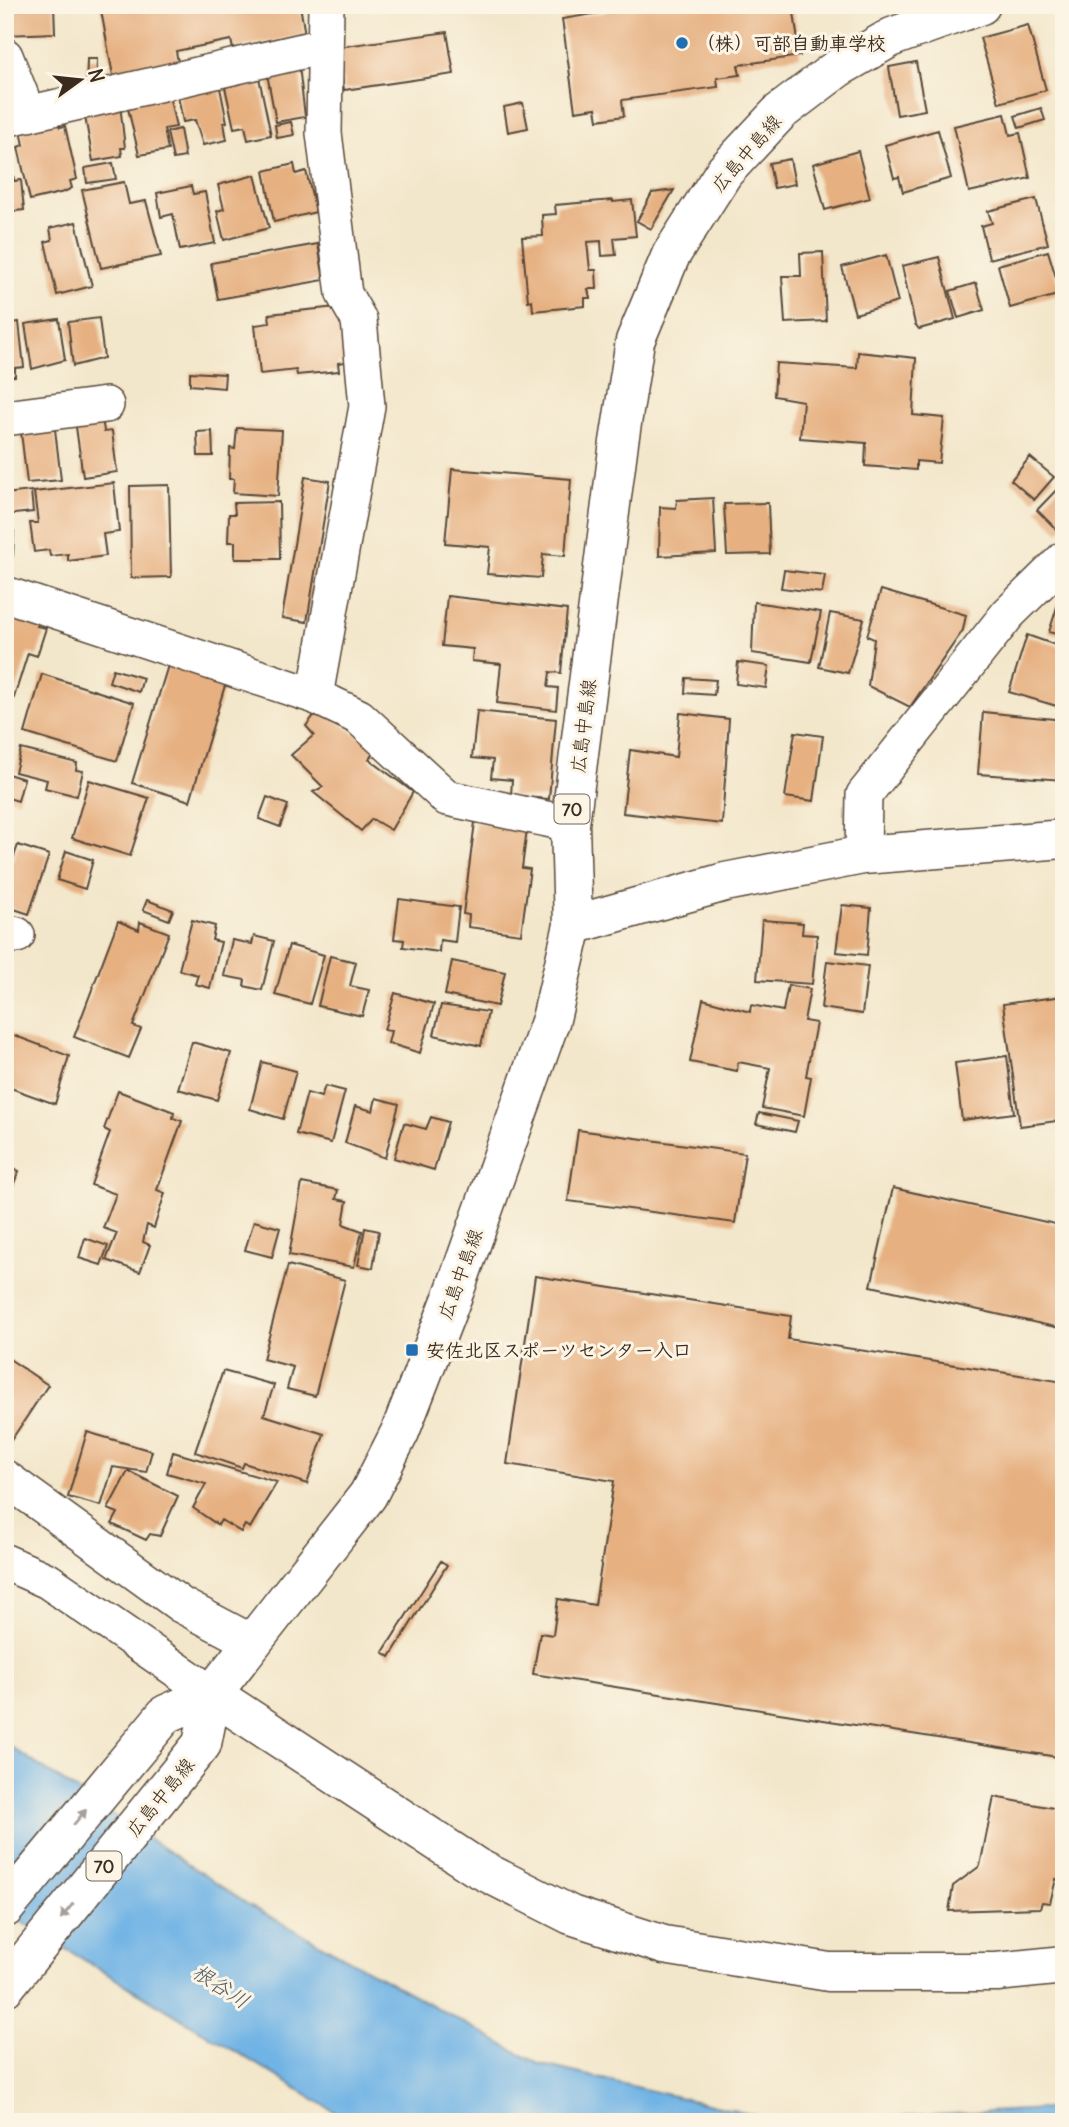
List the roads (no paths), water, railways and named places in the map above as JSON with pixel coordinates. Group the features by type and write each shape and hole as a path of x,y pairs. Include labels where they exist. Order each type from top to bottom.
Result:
{"main road":[{"name":"広島中島線","path":"5,1987 202,1744 212,1694 369,1495 400,1432 455,1290 551,1018 573,925 570,824 619,442 635,341 671,256 724,172 780,112 838,68 892,37 981,5"},
{"path":"573,925 725,882 863,855 1064,839"},
{"name":"広島中島線","path":"5,1908 166,1714 212,1694"},
{"path":"212,1694 476,1867 570,1915 664,1945 829,1972 998,1972 1064,1965"}],"street":[{"path":"315,696 367,406 359,320 344,294 324,133 326,5"},
{"path":"5,56 17,116 324,46"},
{"path":"5,418 106,405"},
{"path":"863,855 864,795 1008,614 1064,559"},
{"path":"5,594 315,696 359,718 447,798 570,824"},
{"path":"5,1478 181,1605 253,1643"},
{"path":"5,1562 48,1581 212,1694"}],"water":[{"name":"根谷川","path":"5,1743 249,1905 539,2064 783,2122 352,2122 5,1912"},
{"path":"1064,2108 1064,2122 794,2122"}],"place":[{"name":"（株）可部自動車学校","path":"682,43"},
{"name":"安佐北区スポーツセンター入口","path":"412,1350"}]}
